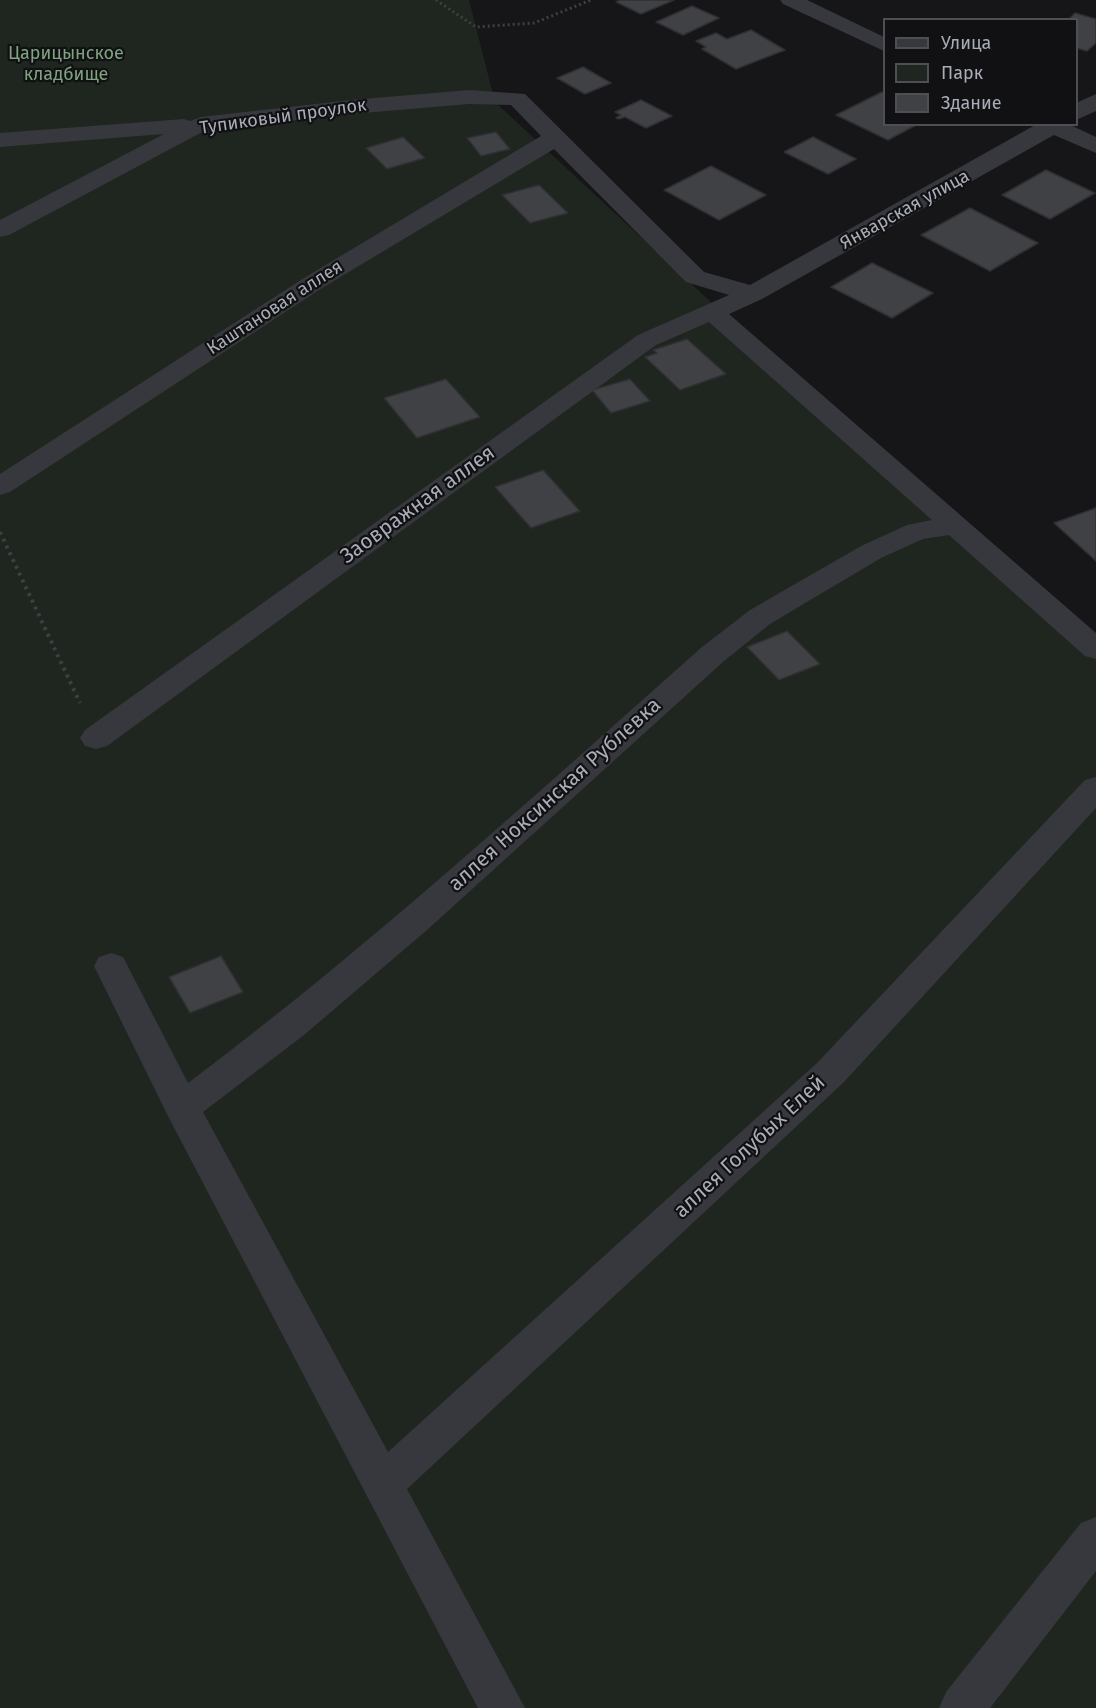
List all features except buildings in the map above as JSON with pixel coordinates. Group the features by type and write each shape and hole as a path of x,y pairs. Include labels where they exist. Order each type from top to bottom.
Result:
{"street":[{"path":"790,0 883,44"},
{"name":"Тупиковый проулок","path":"0,230 201,124 351,107 469,97 517,99 555,138"},
{"path":"1078,112 1096,101"},
{"path":"0,140 201,124"},
{"name":"Январская улица","path":"753,294 1051,126"},
{"path":"1055,126 1096,146"},
{"path":"555,138 695,277 753,294"},
{"name":"Каштановая аллея","path":"0,486 313,283 555,138"},
{"name":"Заовражная аллея","path":"96,738 647,340 753,294"},
{"path":"712,312 953,526 1096,649"},
{"name":"аллея Ноксинская Рублевка","path":"182,1108 291,1024 415,921 712,654 760,617 871,552 917,531 953,526"},
{"name":"аллея Голубых Елей","path":"383,1484 830,1073 1096,788"},
{"path":"111,966 182,1108 502,1708"},
{"path":"963,1708 1096,1537"}],"path":[{"path":"436,0 476,27 534,23 591,0"},
{"path":"0,532 96,738"}],"green space":[{"name":"Царицынское кладбище","path":"0,0 469,0 495,102 1096,659 1096,1708 0,1708"}]}
